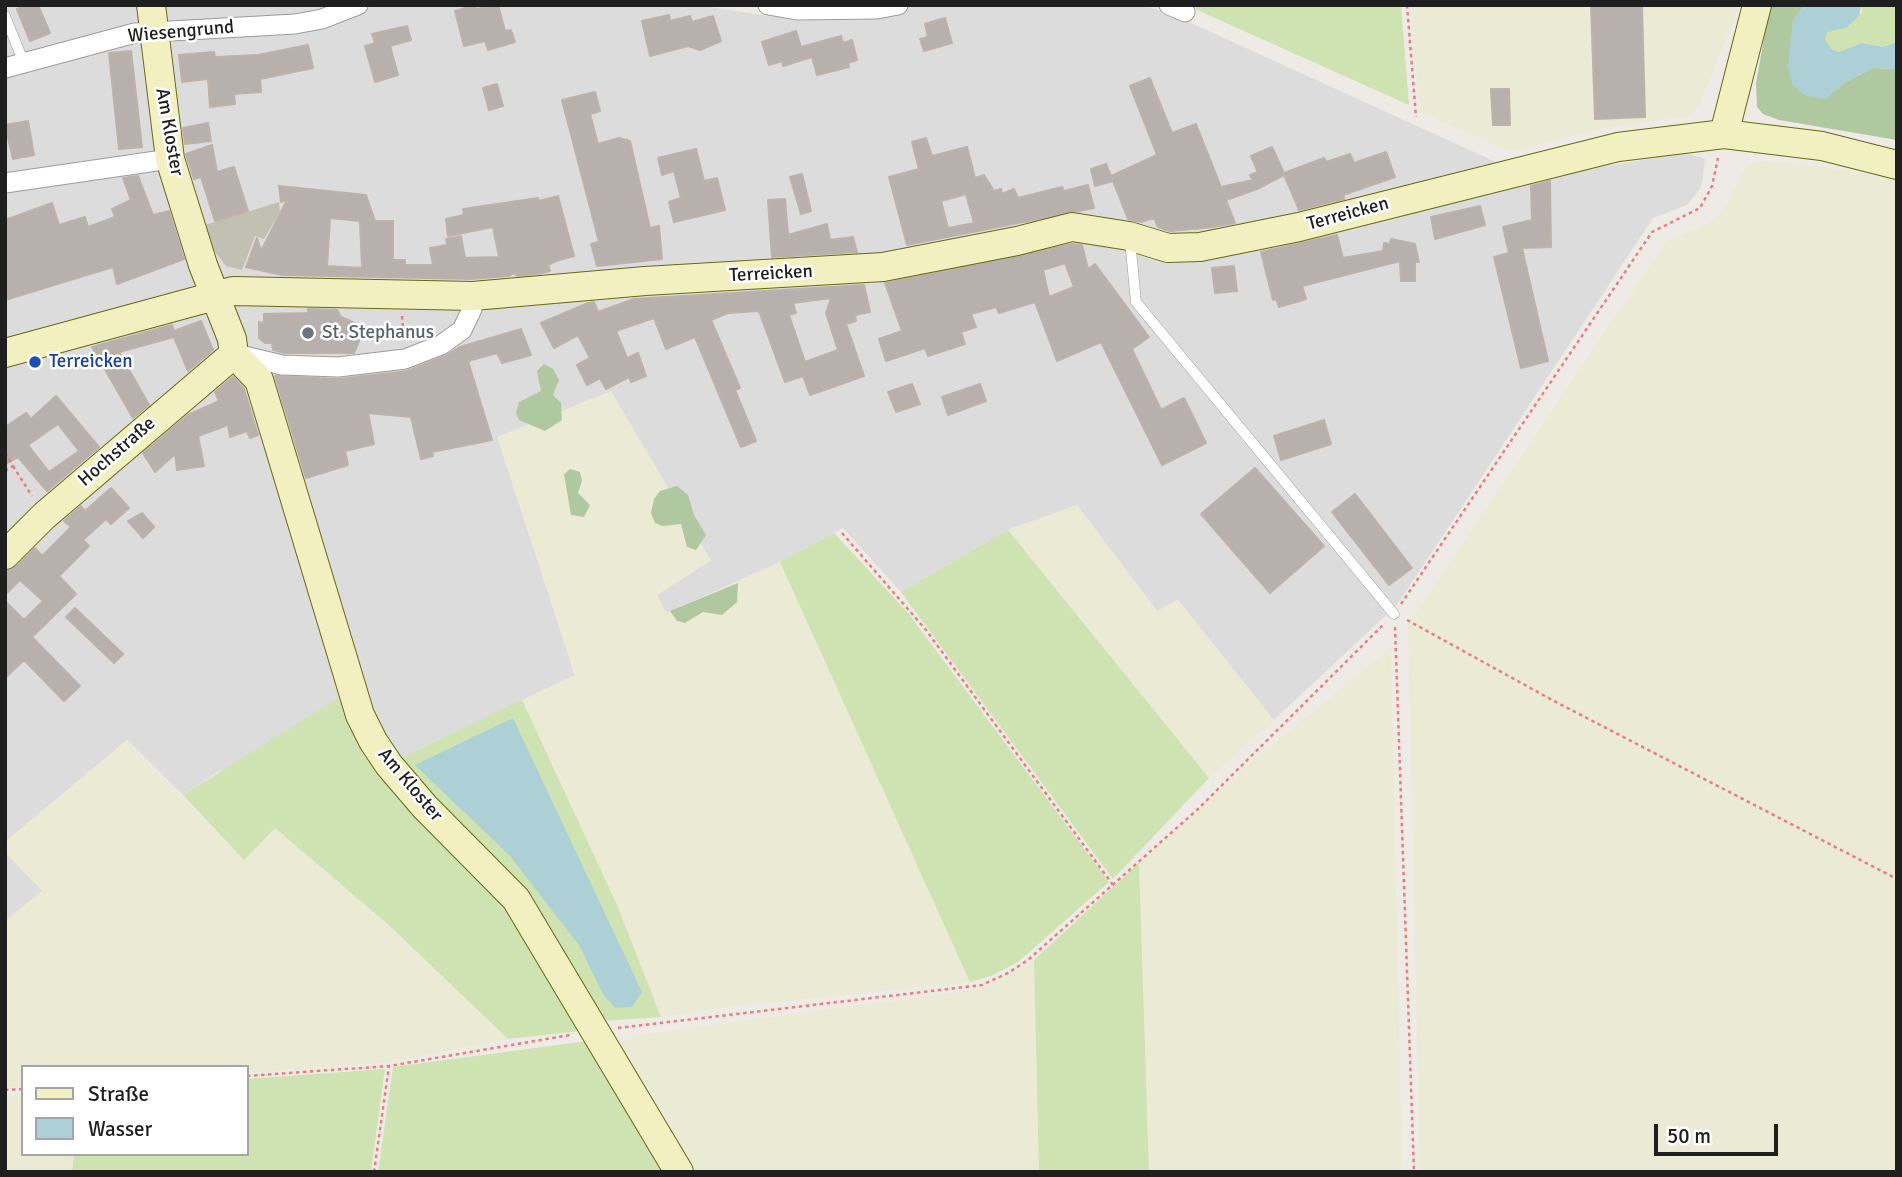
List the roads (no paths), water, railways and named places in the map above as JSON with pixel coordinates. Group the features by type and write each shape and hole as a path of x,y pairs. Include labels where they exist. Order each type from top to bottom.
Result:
{"main road":[{"path":"1757,5 1724,134 1822,145 1897,165"},
{"name":"Am Kloster","path":"152,19 170,159 203,265 232,339 234,354 259,380 360,716 389,765 425,807 516,899 679,1172"},
{"name":"Terreicken","path":"5,352 216,294 252,289 401,296 473,296 645,281 883,267 1017,241 1072,227 1129,236 1168,248 1200,247 1299,227 1421,194 1492,181 1529,167 1618,147 1724,134"},
{"name":"Hochstraße","path":"5,555 44,516 234,354"}],"street":[{"name":"Wiesengrund","path":"14,65 135,33 152,19 295,24 322,19 358,5"},
{"path":"768,5 797,10 877,9 898,5"},
{"path":"5,183 170,159"},
{"path":"234,354 282,365 338,367 405,359 441,345 462,330 472,309 473,296"}],"lane":[{"path":"5,16 14,65"},
{"path":"1129,236 1136,302 1394,614"}],"water":[{"path":"1805,5 1862,5 1858,17 1846,28 1827,32 1825,39 1831,49 1839,52 1862,43 1883,47 1897,42 1897,69 1873,68 1844,83 1826,99 1806,96 1793,86 1788,67 1793,19"},
{"path":"513,718 642,992 632,1007 615,1008 603,994 579,945 510,856 415,765"}],"place":[{"name":"St. Stephanus","path":"308,333"},
{"name":"Terreicken","path":"35,362"}]}
